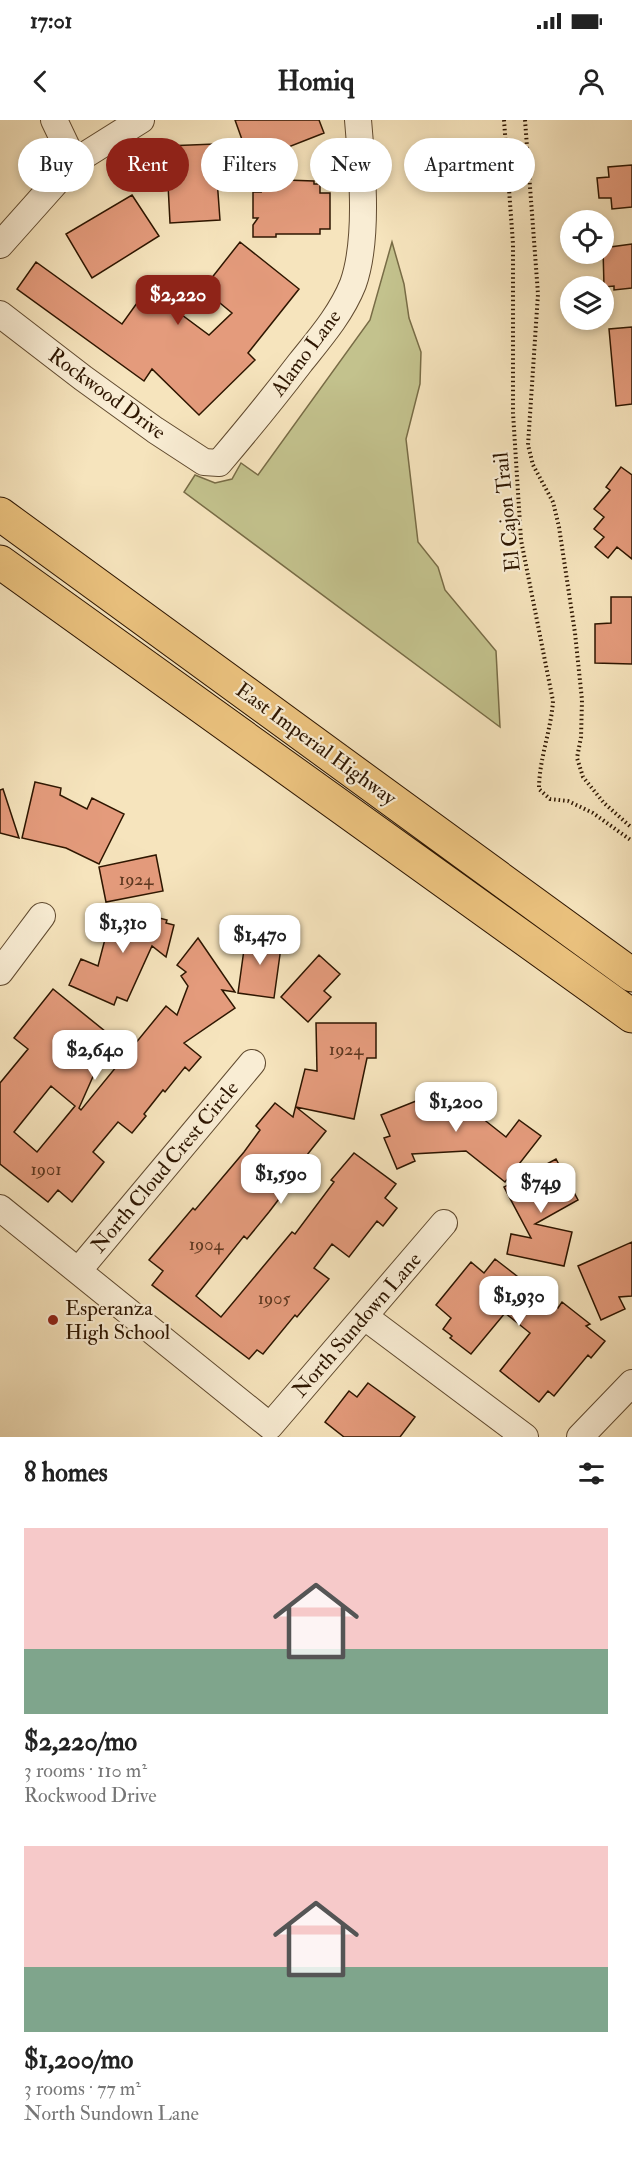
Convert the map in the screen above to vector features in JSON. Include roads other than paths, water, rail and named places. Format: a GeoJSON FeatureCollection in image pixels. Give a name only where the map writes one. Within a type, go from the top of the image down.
{"type":"FeatureCollection","features":[{"type":"Feature","properties":{"kind":"highway"},"geometry":{"type":"LineString","coordinates":[[0,499],[85,576]]}},
{"type":"Feature","properties":{"kind":"highway","name":"East Imperial Highway"},"geometry":{"type":"LineString","coordinates":[[0,514],[632,975]]}},
{"type":"Feature","properties":{"kind":"highway","name":"East Imperial Highway"},"geometry":{"type":"LineString","coordinates":[[0,562],[632,1016]]}},
{"type":"Feature","properties":{"kind":"highway"},"geometry":{"type":"LineString","coordinates":[[0,569],[69,613]]}},
{"type":"Feature","properties":{"kind":"street"},"geometry":{"type":"LineString","coordinates":[[54,120],[63,138]]}},
{"type":"Feature","properties":{"kind":"street"},"geometry":{"type":"LineString","coordinates":[[94,149],[141,120]]}},
{"type":"Feature","properties":{"kind":"street","name":"Alamo Lane"},"geometry":{"type":"LineString","coordinates":[[219,463],[339,314],[353,282],[362,238],[361,154],[358,120]]}},
{"type":"Feature","properties":{"kind":"street"},"geometry":{"type":"LineString","coordinates":[[0,245],[47,192]]}},
{"type":"Feature","properties":{"kind":"street","name":"Rockwood Drive"},"geometry":{"type":"LineString","coordinates":[[0,314],[155,430],[204,462],[219,463]]}},
{"type":"Feature","properties":{"kind":"street"},"geometry":{"type":"LineString","coordinates":[[0,972],[42,916]]}},
{"type":"Feature","properties":{"kind":"street","name":"North Cloud Crest Circle"},"geometry":{"type":"LineString","coordinates":[[78,1271],[252,1063]]}},
{"type":"Feature","properties":{"kind":"street"},"geometry":{"type":"LineString","coordinates":[[0,1208],[78,1271]]}},
{"type":"Feature","properties":{"kind":"street","name":"North Sundown Lane"},"geometry":{"type":"LineString","coordinates":[[78,1271],[270,1426],[444,1223]]}},
{"type":"Feature","properties":{"kind":"street"},"geometry":{"type":"LineString","coordinates":[[365,1317],[525,1437]]}},
{"type":"Feature","properties":{"kind":"street"},"geometry":{"type":"LineString","coordinates":[[580,1437],[632,1383]]}},
{"type":"Feature","properties":{"kind":"place","name":"Esperanza High School"},"geometry":{"type":"Point","coordinates":[53,1320]}}]}
